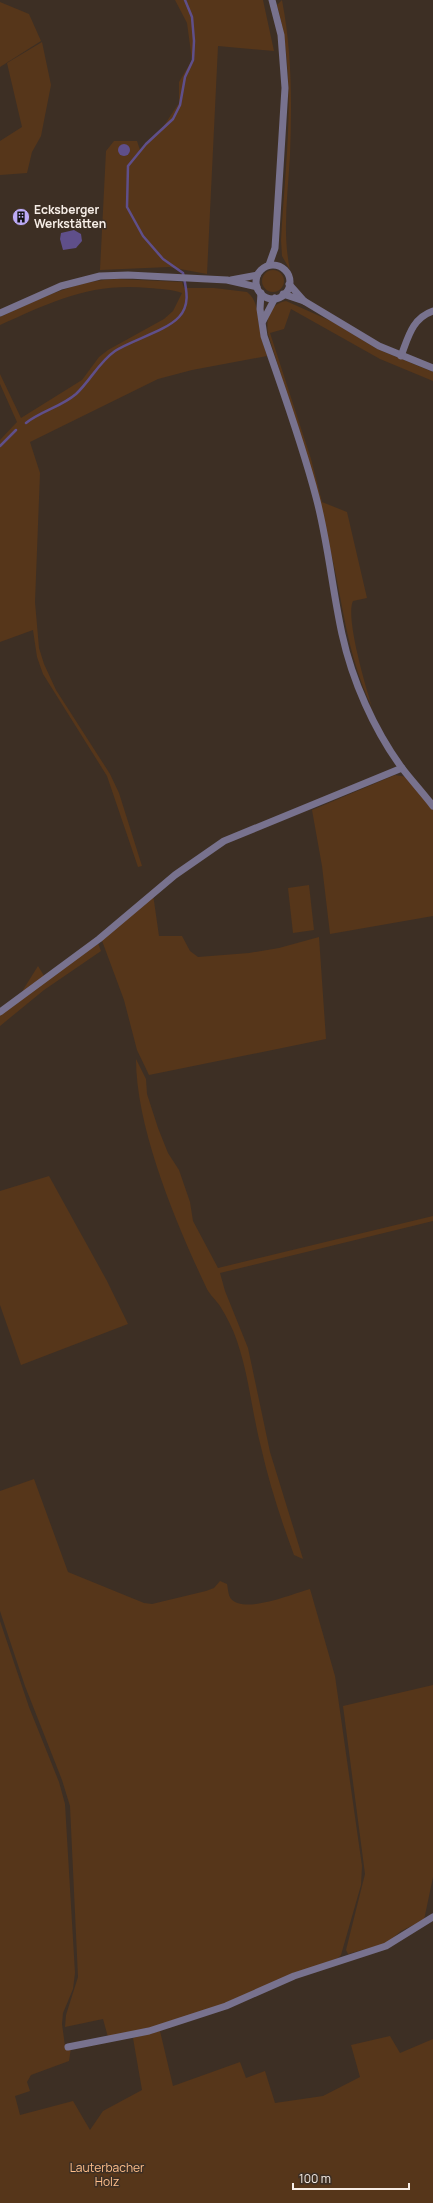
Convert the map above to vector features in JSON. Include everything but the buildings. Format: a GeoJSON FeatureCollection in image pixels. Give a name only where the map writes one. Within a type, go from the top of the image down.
{"type":"FeatureCollection","features":[{"type":"Feature","properties":{"kind":"street"},"geometry":{"type":"LineString","coordinates":[[0,313],[55,288],[87,278],[120,275],[227,280],[257,275],[261,270],[269,265],[275,248],[285,88],[281,35],[272,0]]}},
{"type":"Feature","properties":{"kind":"street"},"geometry":{"type":"LineString","coordinates":[[275,248],[280,267],[288,275],[289,284],[304,301]]}},
{"type":"Feature","properties":{"kind":"street"},"geometry":{"type":"LineString","coordinates":[[269,265],[280,267]]}},
{"type":"Feature","properties":{"kind":"street"},"geometry":{"type":"LineString","coordinates":[[257,275],[264,336],[316,497],[327,548],[342,635],[351,665],[374,720],[402,768],[433,806]]}},
{"type":"Feature","properties":{"kind":"street"},"geometry":{"type":"LineString","coordinates":[[227,280],[259,290],[266,297],[275,298],[283,294],[289,284]]}},
{"type":"Feature","properties":{"kind":"street"},"geometry":{"type":"LineString","coordinates":[[283,294],[304,301],[379,346],[433,368]]}},
{"type":"Feature","properties":{"kind":"street"},"geometry":{"type":"LineString","coordinates":[[263,321],[275,298]]}},
{"type":"Feature","properties":{"kind":"street"},"geometry":{"type":"LineString","coordinates":[[401,356],[414,324],[423,315],[433,311]]}},
{"type":"Feature","properties":{"kind":"street"},"geometry":{"type":"LineString","coordinates":[[0,1012],[99,939],[176,875],[224,841],[402,768]]}},
{"type":"Feature","properties":{"kind":"street"},"geometry":{"type":"LineString","coordinates":[[68,2047],[149,2031],[226,2006],[294,1976],[386,1946],[433,1917]]}},
{"type":"Feature","properties":{"kind":"green space"},"geometry":{"type":"Polygon","coordinates":[[[175,0],[263,0],[274,51],[218,46],[207,274],[169,267],[100,270],[106,151],[114,141],[137,141],[140,150],[163,127],[179,103],[179,82],[192,60],[187,23],[175,0]]]}},
{"type":"Feature","properties":{"kind":"green space"},"geometry":{"type":"Polygon","coordinates":[[[282,0],[288,39],[291,96],[291,135],[286,212],[286,241],[290,270],[282,256],[281,240],[287,152],[289,92],[283,33],[277,5],[282,0]]]}},
{"type":"Feature","properties":{"kind":"green space"},"geometry":{"type":"Polygon","coordinates":[[[0,2],[29,14],[41,41],[0,67],[0,2]]]}},
{"type":"Feature","properties":{"kind":"green space"},"geometry":{"type":"Polygon","coordinates":[[[42,42],[51,85],[41,136],[32,152],[27,173],[0,175],[0,141],[22,127],[7,63],[42,42]]]}},
{"type":"Feature","properties":{"kind":"green space"},"geometry":{"type":"Polygon","coordinates":[[[273,270],[281,273],[284,281],[281,289],[273,292],[265,289],[262,281],[265,273],[273,270]]]}},
{"type":"Feature","properties":{"kind":"green space"},"geometry":{"type":"Polygon","coordinates":[[[117,279],[182,282],[184,288],[214,288],[247,292],[254,300],[256,305],[261,334],[267,356],[192,370],[158,379],[30,442],[40,473],[35,602],[39,648],[44,664],[56,690],[110,774],[119,793],[142,866],[138,867],[107,776],[43,674],[37,657],[33,630],[0,642],[0,440],[17,422],[0,384],[0,374],[21,418],[82,380],[99,357],[108,350],[164,319],[173,311],[182,293],[149,288],[108,288],[90,291],[54,302],[0,325],[0,317],[72,287],[101,280],[117,279]]]}},
{"type":"Feature","properties":{"kind":"green space"},"geometry":{"type":"Polygon","coordinates":[[[286,301],[333,322],[377,349],[433,372],[433,381],[380,359],[291,309],[284,329],[270,333],[311,459],[322,502],[347,512],[367,598],[353,601],[351,609],[352,622],[357,653],[372,707],[356,667],[322,517],[300,438],[268,334],[268,318],[272,309],[276,305],[286,301]]]}},
{"type":"Feature","properties":{"kind":"green space"},"geometry":{"type":"Polygon","coordinates":[[[395,775],[407,777],[433,810],[433,916],[330,934],[322,866],[312,810],[395,775]]]}},
{"type":"Feature","properties":{"kind":"green space"},"geometry":{"type":"Polygon","coordinates":[[[309,885],[314,930],[293,933],[288,888],[309,885]]]}},
{"type":"Feature","properties":{"kind":"green space"},"geometry":{"type":"Polygon","coordinates":[[[153,894],[159,936],[182,936],[190,951],[198,957],[249,953],[279,948],[319,937],[326,1039],[149,1075],[137,1050],[124,1000],[101,938],[153,894]]]}},
{"type":"Feature","properties":{"kind":"green space"},"geometry":{"type":"Polygon","coordinates":[[[98,943],[101,951],[44,990],[0,1026],[0,1015],[24,995],[23,990],[38,966],[46,979],[98,943]]]}},
{"type":"Feature","properties":{"kind":"green space"},"geometry":{"type":"Polygon","coordinates":[[[136,1059],[146,1079],[147,1094],[158,1128],[168,1153],[179,1170],[190,1202],[193,1221],[218,1268],[433,1216],[433,1221],[220,1273],[225,1291],[248,1348],[270,1452],[303,1559],[294,1555],[284,1528],[258,1434],[245,1367],[230,1323],[223,1310],[207,1289],[195,1264],[160,1177],[143,1116],[138,1086],[136,1059]]]}},
{"type":"Feature","properties":{"kind":"green space"},"geometry":{"type":"Polygon","coordinates":[[[49,1176],[107,1281],[128,1324],[21,1365],[0,1305],[0,1191],[49,1176]]]}},
{"type":"Feature","properties":{"kind":"green space"},"geometry":{"type":"Polygon","coordinates":[[[34,1479],[68,1572],[144,1603],[152,1604],[206,1591],[214,1588],[220,1581],[227,1584],[231,1599],[238,1603],[247,1604],[269,1602],[310,1589],[335,1676],[362,1866],[361,1885],[341,1955],[338,1958],[183,2020],[108,2037],[103,2019],[65,2027],[66,2015],[78,1977],[70,1806],[62,1780],[25,1686],[0,1611],[0,1491],[34,1479]]]}},
{"type":"Feature","properties":{"kind":"green space","name":"Lauterbacher Holz"},"geometry":{"type":"Polygon","coordinates":[[[0,1621],[29,1707],[59,1782],[65,1804],[75,1973],[73,1989],[63,2013],[62,2024],[65,2046],[71,2048],[69,2061],[31,2075],[27,2082],[30,2091],[15,2096],[20,2115],[73,2101],[90,2130],[103,2111],[142,2090],[133,2038],[160,2031],[173,2086],[240,2062],[246,2078],[265,2071],[275,2103],[323,2096],[360,2077],[351,2045],[390,2036],[400,2053],[433,2039],[433,2203],[0,2203],[0,1621]]]}},
{"type":"Feature","properties":{"kind":"green space"},"geometry":{"type":"Polygon","coordinates":[[[433,1685],[433,1877],[424,1920],[401,1931],[387,1943],[348,1954],[346,1950],[365,1874],[343,1706],[433,1685]]]}},
{"type":"Feature","properties":{"kind":"shaded area"},"geometry":{"type":"Polygon","coordinates":[[[124,144],[128,146],[130,150],[128,154],[124,156],[120,154],[118,150],[120,146],[124,144]]]}},
{"type":"Feature","properties":{"kind":"shaded area"},"geometry":{"type":"Polygon","coordinates":[[[74,230],[81,234],[82,241],[76,248],[63,250],[60,239],[61,233],[74,230]]]}},
{"type":"Feature","properties":{"kind":"waterway"},"geometry":{"type":"LineString","coordinates":[[26,423],[38,415],[58,406],[76,394],[109,355],[122,347],[166,327],[179,317],[185,307],[187,296],[183,273],[163,259],[143,236],[127,207],[128,166],[146,144],[173,119],[180,105],[185,77],[193,60],[194,41],[192,17],[185,0]]}},
{"type":"Feature","properties":{"kind":"waterway"},"geometry":{"type":"LineString","coordinates":[[0,446],[16,430]]}},
{"type":"Feature","properties":{"kind":"place","name":"Ecksberger Werkstätten"},"geometry":{"type":"Point","coordinates":[21,217]}}]}
